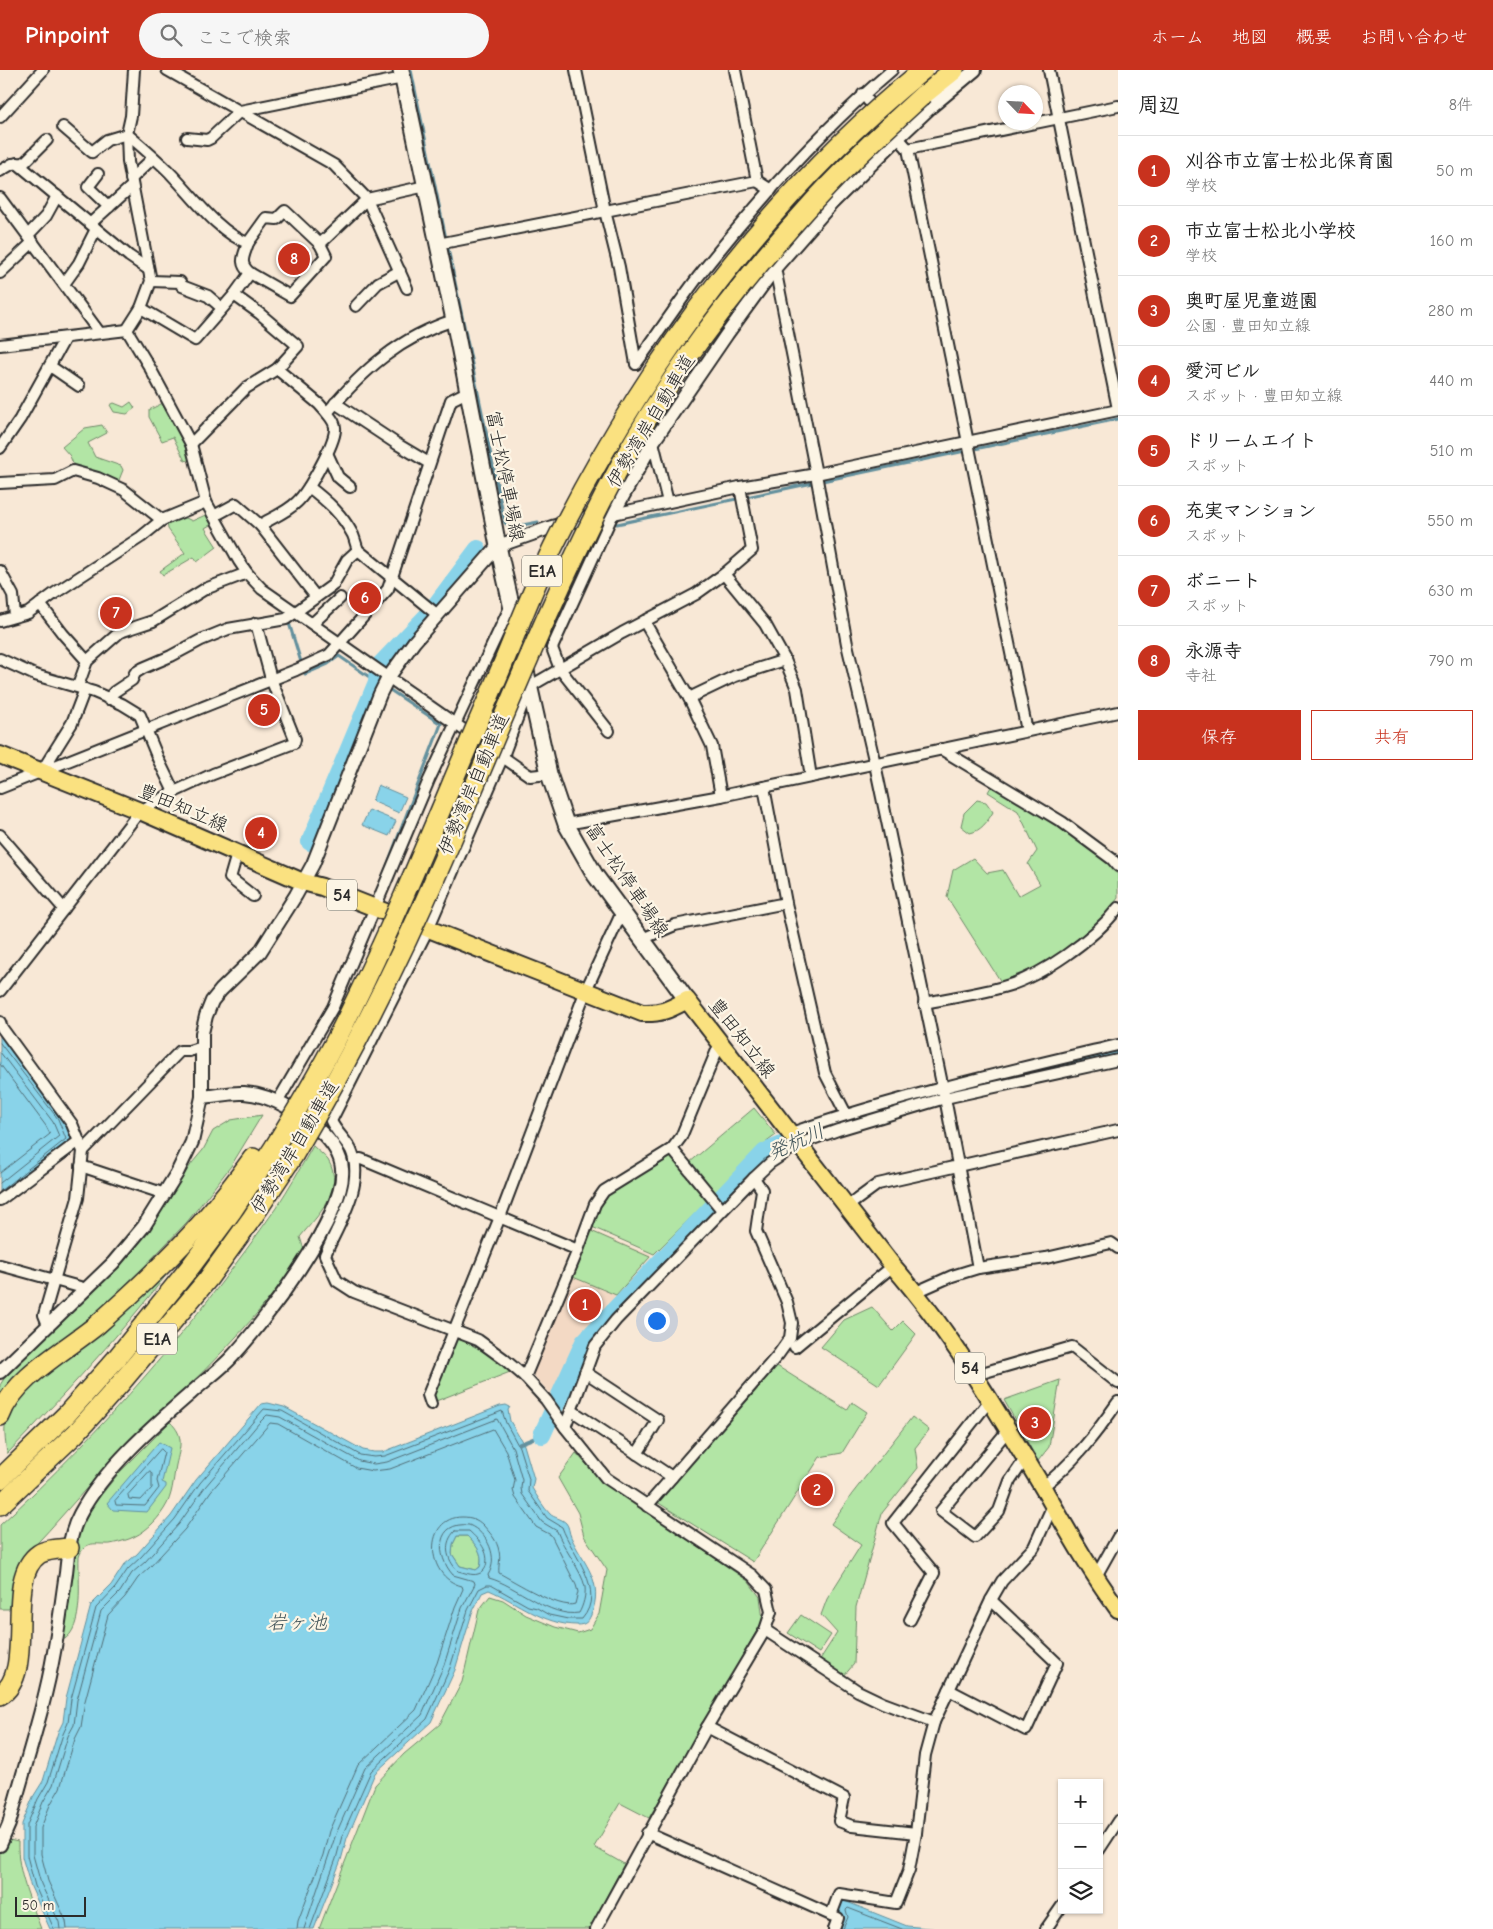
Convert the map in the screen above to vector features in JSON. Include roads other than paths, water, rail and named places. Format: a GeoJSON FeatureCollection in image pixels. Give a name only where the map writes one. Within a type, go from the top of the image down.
{"type":"FeatureCollection","features":[{"type":"Feature","properties":{"kind":"highway","name":"伊勢湾岸自動車道"},"geometry":{"type":"LineString","coordinates":[[0,1479],[66,1415],[116,1359],[191,1266],[232,1211],[272,1141],[312,1084],[349,1014],[392,923],[556,541],[602,455],[640,392],[716,284],[761,230],[801,185],[849,136],[923,70]]}},
{"type":"Feature","properties":{"kind":"highway","name":"伊勢湾岸自動車道"},"geometry":{"type":"LineString","coordinates":[[0,1506],[81,1427],[208,1279],[252,1218],[293,1156],[332,1090],[376,1004],[442,862],[516,685],[553,603],[620,465],[692,351],[734,295],[817,198],[924,94],[954,70]]}},
{"type":"Feature","properties":{"kind":"highway"},"geometry":{"type":"LineString","coordinates":[[0,1416],[3,1407],[20,1384],[98,1324],[153,1274],[201,1223],[272,1141]]}},
{"type":"Feature","properties":{"kind":"highway"},"geometry":{"type":"LineString","coordinates":[[0,1695],[9,1688],[15,1674],[22,1587],[28,1567],[39,1554],[69,1548]]}},
{"type":"Feature","properties":{"kind":"main road","name":"富士松停車場線"},"geometry":{"type":"LineString","coordinates":[[402,74],[426,186],[443,243],[454,320],[498,546],[549,774],[566,824],[595,875],[687,1000]]}},
{"type":"Feature","properties":{"kind":"main road","name":"豊田知立線"},"geometry":{"type":"LineString","coordinates":[[0,755],[140,811],[303,882],[322,886],[642,1012],[655,1014],[666,1011],[687,1000],[893,1266],[916,1292],[975,1375],[1095,1578],[1118,1610]]}},
{"type":"Feature","properties":{"kind":"street"},"geometry":{"type":"LineString","coordinates":[[127,330],[140,308],[150,281],[132,183],[127,134],[131,116],[134,70]]}},
{"type":"Feature","properties":{"kind":"street"},"geometry":{"type":"LineString","coordinates":[[167,70],[334,165],[367,198],[407,288]]}},
{"type":"Feature","properties":{"kind":"street"},"geometry":{"type":"LineString","coordinates":[[576,70],[605,211],[619,267],[636,364],[697,279],[771,190],[863,94],[892,70]]}},
{"type":"Feature","properties":{"kind":"street"},"geometry":{"type":"LineString","coordinates":[[734,70],[757,181]]}},
{"type":"Feature","properties":{"kind":"street"},"geometry":{"type":"LineString","coordinates":[[609,731],[560,669],[552,648],[613,514],[653,442],[775,268],[832,203],[932,106],[975,70]]}},
{"type":"Feature","properties":{"kind":"street"},"geometry":{"type":"LineString","coordinates":[[0,1372],[114,1263],[144,1226],[165,1194],[192,1142],[202,1097],[202,1034],[206,1016],[212,1002],[221,990],[260,952],[313,864],[385,675],[436,614],[498,546],[581,519],[816,475],[1118,409],[1049,70]]}},
{"type":"Feature","properties":{"kind":"street"},"geometry":{"type":"LineString","coordinates":[[0,117],[38,72]]}},
{"type":"Feature","properties":{"kind":"street"},"geometry":{"type":"LineString","coordinates":[[187,138],[207,140],[211,138],[240,111],[402,74]]}},
{"type":"Feature","properties":{"kind":"street"},"geometry":{"type":"LineString","coordinates":[[863,94],[908,149],[1027,731]]}},
{"type":"Feature","properties":{"kind":"street"},"geometry":{"type":"LineString","coordinates":[[908,149],[1118,106]]}},
{"type":"Feature","properties":{"kind":"street"},"geometry":{"type":"LineString","coordinates":[[63,127],[92,152],[107,140],[127,134]]}},
{"type":"Feature","properties":{"kind":"street"},"geometry":{"type":"LineString","coordinates":[[127,134],[220,224],[239,240],[248,243]]}},
{"type":"Feature","properties":{"kind":"street"},"geometry":{"type":"LineString","coordinates":[[0,171],[12,164],[24,163],[47,140]]}},
{"type":"Feature","properties":{"kind":"street"},"geometry":{"type":"LineString","coordinates":[[64,284],[79,263],[93,226],[153,158]]}},
{"type":"Feature","properties":{"kind":"street"},"geometry":{"type":"LineString","coordinates":[[18,163],[148,269]]}},
{"type":"Feature","properties":{"kind":"street"},"geometry":{"type":"LineString","coordinates":[[98,174],[88,187],[109,207]]}},
{"type":"Feature","properties":{"kind":"street"},"geometry":{"type":"LineString","coordinates":[[443,243],[757,181],[771,190]]}},
{"type":"Feature","properties":{"kind":"street"},"geometry":{"type":"LineString","coordinates":[[320,244],[367,198],[426,186]]}},
{"type":"Feature","properties":{"kind":"street"},"geometry":{"type":"LineString","coordinates":[[0,273],[31,239],[57,196]]}},
{"type":"Feature","properties":{"kind":"street"},"geometry":{"type":"LineString","coordinates":[[0,198],[98,332]]}},
{"type":"Feature","properties":{"kind":"street"},"geometry":{"type":"LineString","coordinates":[[285,211],[320,244],[326,256],[290,296],[243,267],[242,261],[248,243],[266,218],[277,219],[285,211]]}},
{"type":"Feature","properties":{"kind":"street"},"geometry":{"type":"LineString","coordinates":[[775,268],[819,488],[847,644],[875,764],[943,1087],[978,1268]]}},
{"type":"Feature","properties":{"kind":"street"},"geometry":{"type":"LineString","coordinates":[[356,306],[378,283],[400,271]]}},
{"type":"Feature","properties":{"kind":"street"},"geometry":{"type":"LineString","coordinates":[[140,308],[195,340],[234,295],[250,273]]}},
{"type":"Feature","properties":{"kind":"street"},"geometry":{"type":"LineString","coordinates":[[150,281],[180,282],[182,286],[208,296],[222,308]]}},
{"type":"Feature","properties":{"kind":"street"},"geometry":{"type":"LineString","coordinates":[[191,444],[246,388],[277,369],[298,346],[259,313],[234,295]]}},
{"type":"Feature","properties":{"kind":"street"},"geometry":{"type":"LineString","coordinates":[[327,413],[371,366],[404,341],[432,327],[454,320]]}},
{"type":"Feature","properties":{"kind":"street"},"geometry":{"type":"LineString","coordinates":[[0,345],[127,330]]}},
{"type":"Feature","properties":{"kind":"street"},"geometry":{"type":"LineString","coordinates":[[127,330],[191,444],[206,502],[247,573],[262,589],[530,776],[549,774]]}},
{"type":"Feature","properties":{"kind":"street"},"geometry":{"type":"LineString","coordinates":[[0,448],[20,419],[65,338]]}},
{"type":"Feature","properties":{"kind":"street"},"geometry":{"type":"LineString","coordinates":[[50,366],[79,386]]}},
{"type":"Feature","properties":{"kind":"street"},"geometry":{"type":"LineString","coordinates":[[260,525],[296,504],[309,487],[327,453],[336,429],[335,423],[319,404],[277,369]]}},
{"type":"Feature","properties":{"kind":"street"},"geometry":{"type":"LineString","coordinates":[[0,788],[329,655],[388,589],[429,463],[452,400],[468,392]]}},
{"type":"Feature","properties":{"kind":"street"},"geometry":{"type":"LineString","coordinates":[[335,403],[429,463]]}},
{"type":"Feature","properties":{"kind":"street"},"geometry":{"type":"LineString","coordinates":[[653,442],[668,502]]}},
{"type":"Feature","properties":{"kind":"street"},"geometry":{"type":"LineString","coordinates":[[327,453],[338,477],[350,486]]}},
{"type":"Feature","properties":{"kind":"street"},"geometry":{"type":"LineString","coordinates":[[0,483],[55,480],[74,471],[98,478],[124,490],[162,520]]}},
{"type":"Feature","properties":{"kind":"street"},"geometry":{"type":"LineString","coordinates":[[309,487],[342,516],[358,550],[436,614]]}},
{"type":"Feature","properties":{"kind":"street"},"geometry":{"type":"LineString","coordinates":[[596,1929],[707,1727],[765,1630],[771,1612],[766,1590],[752,1575],[606,1478],[546,1400],[525,1376],[478,1340],[354,1292],[337,1281],[325,1255],[354,1189],[356,1173],[354,1160],[343,1137],[334,1128],[331,1121],[428,929],[503,756],[529,687],[644,621],[696,594],[724,574],[752,550],[741,489]]}},
{"type":"Feature","properties":{"kind":"street"},"geometry":{"type":"LineString","coordinates":[[0,621],[28,613],[141,537],[162,520],[206,502]]}},
{"type":"Feature","properties":{"kind":"street"},"geometry":{"type":"LineString","coordinates":[[214,516],[236,504],[260,525],[316,597]]}},
{"type":"Feature","properties":{"kind":"street"},"geometry":{"type":"LineString","coordinates":[[108,699],[114,692],[132,680],[135,673],[143,668],[228,629],[256,623],[286,620],[333,585],[347,560],[358,550]]}},
{"type":"Feature","properties":{"kind":"street"},"geometry":{"type":"LineString","coordinates":[[0,571],[13,595],[15,616]]}},
{"type":"Feature","properties":{"kind":"street"},"geometry":{"type":"LineString","coordinates":[[42,772],[72,723],[87,661],[120,632],[153,621],[205,589],[247,573]]}},
{"type":"Feature","properties":{"kind":"street"},"geometry":{"type":"LineString","coordinates":[[724,574],[765,624],[797,689],[812,777]]}},
{"type":"Feature","properties":{"kind":"street"},"geometry":{"type":"LineString","coordinates":[[313,623],[340,598]]}},
{"type":"Feature","properties":{"kind":"street"},"geometry":{"type":"LineString","coordinates":[[40,604],[87,661]]}},
{"type":"Feature","properties":{"kind":"street"},"geometry":{"type":"LineString","coordinates":[[278,1101],[333,1007],[429,780],[511,605]]}},
{"type":"Feature","properties":{"kind":"street"},"geometry":{"type":"LineString","coordinates":[[644,621],[689,698],[712,746],[721,796]]}},
{"type":"Feature","properties":{"kind":"street"},"geometry":{"type":"LineString","coordinates":[[0,991],[140,811],[174,792],[213,774],[294,743],[295,739],[271,680],[256,623]]}},
{"type":"Feature","properties":{"kind":"street"},"geometry":{"type":"LineString","coordinates":[[0,659],[35,675],[81,688],[122,704],[140,715],[174,792]]}},
{"type":"Feature","properties":{"kind":"street"},"geometry":{"type":"LineString","coordinates":[[689,698],[735,676],[784,660]]}},
{"type":"Feature","properties":{"kind":"street"},"geometry":{"type":"LineString","coordinates":[[566,824],[721,796],[1118,712]]}},
{"type":"Feature","properties":{"kind":"street"},"geometry":{"type":"LineString","coordinates":[[941,750],[1062,822],[1112,859],[1118,866]]}},
{"type":"Feature","properties":{"kind":"street"},"geometry":{"type":"LineString","coordinates":[[764,787],[786,903],[825,1073],[846,1114]]}},
{"type":"Feature","properties":{"kind":"street"},"geometry":{"type":"LineString","coordinates":[[0,835],[64,909]]}},
{"type":"Feature","properties":{"kind":"street"},"geometry":{"type":"LineString","coordinates":[[237,854],[230,878],[253,896]]}},
{"type":"Feature","properties":{"kind":"street"},"geometry":{"type":"LineString","coordinates":[[642,939],[675,925],[786,903]]}},
{"type":"Feature","properties":{"kind":"street"},"geometry":{"type":"LineString","coordinates":[[924,1003],[1005,986],[1055,964],[1107,922],[1118,908]]}},
{"type":"Feature","properties":{"kind":"street"},"geometry":{"type":"LineString","coordinates":[[431,1404],[428,1395],[500,1217],[586,990],[622,912]]}},
{"type":"Feature","properties":{"kind":"street"},"geometry":{"type":"LineString","coordinates":[[0,1022],[2,1028],[72,1124],[83,1151],[78,1198],[44,1315],[48,1325]]}},
{"type":"Feature","properties":{"kind":"street"},"geometry":{"type":"LineString","coordinates":[[525,1376],[578,1250],[595,1204],[604,1191],[672,1149],[681,1137],[720,1043]]}},
{"type":"Feature","properties":{"kind":"street"},"geometry":{"type":"LineString","coordinates":[[565,1427],[595,1346],[616,1320],[770,1162],[790,1133],[846,1114],[943,1087],[1118,1045]]}},
{"type":"Feature","properties":{"kind":"street"},"geometry":{"type":"LineString","coordinates":[[83,1151],[180,1051],[189,1051],[202,1047]]}},
{"type":"Feature","properties":{"kind":"street"},"geometry":{"type":"LineString","coordinates":[[790,1133],[1118,1060]]}},
{"type":"Feature","properties":{"kind":"street"},"geometry":{"type":"LineString","coordinates":[[0,1845],[9,1824],[52,1662],[69,1548],[78,1517],[110,1471],[139,1441],[228,1361],[243,1345],[295,1278],[335,1206],[342,1169],[337,1150],[326,1136],[301,1115],[278,1101],[245,1093],[202,1097]]}},
{"type":"Feature","properties":{"kind":"street"},"geometry":{"type":"LineString","coordinates":[[848,1206],[878,1184],[1118,1130]]}},
{"type":"Feature","properties":{"kind":"street"},"geometry":{"type":"LineString","coordinates":[[0,1200],[79,1141]]}},
{"type":"Feature","properties":{"kind":"street"},"geometry":{"type":"LineString","coordinates":[[672,1149],[722,1210]]}},
{"type":"Feature","properties":{"kind":"street"},"geometry":{"type":"LineString","coordinates":[[354,1160],[361,1159],[578,1250]]}},
{"type":"Feature","properties":{"kind":"street"},"geometry":{"type":"LineString","coordinates":[[81,1166],[165,1194]]}},
{"type":"Feature","properties":{"kind":"street"},"geometry":{"type":"LineString","coordinates":[[647,1506],[778,1355],[790,1338],[792,1323],[786,1302],[756,1231],[762,1190],[754,1178]]}},
{"type":"Feature","properties":{"kind":"street"},"geometry":{"type":"LineString","coordinates":[[916,1292],[952,1276],[978,1268],[1046,1258],[1116,1243]]}},
{"type":"Feature","properties":{"kind":"street"},"geometry":{"type":"LineString","coordinates":[[0,1265],[87,1289]]}},
{"type":"Feature","properties":{"kind":"street"},"geometry":{"type":"LineString","coordinates":[[796,1347],[893,1266]]}},
{"type":"Feature","properties":{"kind":"street"},"geometry":{"type":"LineString","coordinates":[[975,1375],[1072,1347],[1118,1383]]}},
{"type":"Feature","properties":{"kind":"street"},"geometry":{"type":"LineString","coordinates":[[585,1372],[658,1420],[637,1454]]}},
{"type":"Feature","properties":{"kind":"street"},"geometry":{"type":"LineString","coordinates":[[910,1620],[934,1574],[892,1523],[990,1400]]}},
{"type":"Feature","properties":{"kind":"street"},"geometry":{"type":"LineString","coordinates":[[1042,1486],[1053,1479],[1070,1462],[1099,1429],[1118,1402]]}},
{"type":"Feature","properties":{"kind":"street"},"geometry":{"type":"LineString","coordinates":[[571,1410],[672,1477]]}},
{"type":"Feature","properties":{"kind":"street"},"geometry":{"type":"LineString","coordinates":[[1008,1430],[941,1511],[975,1537],[999,1511],[1010,1482],[1025,1458]]}},
{"type":"Feature","properties":{"kind":"street"},"geometry":{"type":"LineString","coordinates":[[831,1914],[839,1894],[896,1903],[909,1870],[916,1833],[925,1755],[934,1722],[991,1600],[1002,1581],[1034,1547],[1053,1505]]}},
{"type":"Feature","properties":{"kind":"street"},"geometry":{"type":"LineString","coordinates":[[1095,1578],[1117,1543]]}},
{"type":"Feature","properties":{"kind":"street"},"geometry":{"type":"LineString","coordinates":[[949,1690],[1026,1730],[1057,1663],[991,1600]]}},
{"type":"Feature","properties":{"kind":"street"},"geometry":{"type":"LineString","coordinates":[[765,1630],[858,1691],[934,1722]]}},
{"type":"Feature","properties":{"kind":"street"},"geometry":{"type":"LineString","coordinates":[[707,1727],[844,1798],[839,1821],[852,1826],[916,1833]]}},
{"type":"Feature","properties":{"kind":"street"},"geometry":{"type":"LineString","coordinates":[[1103,1844],[1118,1821]]}},
{"type":"Feature","properties":{"kind":"street"},"geometry":{"type":"LineString","coordinates":[[648,1833],[831,1914],[838,1918],[834,1929]]}},
{"type":"Feature","properties":{"kind":"street"},"geometry":{"type":"LineString","coordinates":[[1046,1929],[1058,1912]]}},
{"type":"Feature","properties":{"kind":"water"},"geometry":{"type":"Polygon","coordinates":[[[378,785],[406,797],[399,813],[372,801],[378,785]]]}},
{"type":"Feature","properties":{"kind":"water"},"geometry":{"type":"Polygon","coordinates":[[[369,810],[396,821],[389,836],[362,825],[369,810]]]}},
{"type":"Feature","properties":{"kind":"water"},"geometry":{"type":"Polygon","coordinates":[[[0,1035],[62,1116],[72,1142],[0,1197],[0,1035]]]}},
{"type":"Feature","properties":{"kind":"water","name":"岩ヶ池"},"geometry":{"type":"Polygon","coordinates":[[[268,1403],[284,1407],[363,1450],[374,1452],[383,1452],[500,1406],[506,1405],[510,1407],[508,1410],[510,1421],[524,1445],[534,1479],[532,1488],[550,1514],[567,1524],[571,1537],[591,1574],[596,1593],[591,1615],[584,1624],[565,1624],[542,1617],[489,1590],[482,1593],[472,1613],[455,1670],[431,1722],[375,1773],[347,1838],[341,1860],[314,1929],[50,1929],[31,1887],[22,1857],[22,1824],[33,1797],[43,1781],[58,1732],[63,1722],[66,1698],[91,1605],[111,1585],[124,1565],[137,1554],[171,1516],[196,1480],[261,1404],[268,1403]],[[457,1536],[453,1544],[452,1554],[460,1566],[476,1570],[480,1567],[480,1553],[467,1536],[457,1536]]]}},
{"type":"Feature","properties":{"kind":"water"},"geometry":{"type":"Polygon","coordinates":[[[159,1442],[170,1448],[162,1482],[166,1484],[166,1487],[147,1512],[113,1510],[107,1503],[159,1442]]]}},
{"type":"Feature","properties":{"kind":"water"},"geometry":{"type":"Polygon","coordinates":[[[842,1900],[907,1926],[940,1929],[838,1929],[843,1916],[838,1908],[842,1900]]]}},
{"type":"Feature","properties":{"kind":"waterway"},"geometry":{"type":"LineString","coordinates":[[411,70],[505,523],[512,527],[538,522]]}},
{"type":"Feature","properties":{"kind":"waterway"},"geometry":{"type":"LineString","coordinates":[[617,524],[1118,419]]}},
{"type":"Feature","properties":{"kind":"waterway"},"geometry":{"type":"LineString","coordinates":[[310,842],[377,682],[378,667],[430,613],[478,549]]}},
{"type":"Feature","properties":{"kind":"waterway"},"geometry":{"type":"LineString","coordinates":[[289,623],[301,662]]}},
{"type":"Feature","properties":{"kind":"waterway"},"geometry":{"type":"LineString","coordinates":[[305,674],[328,664],[339,656],[381,685]]}},
{"type":"Feature","properties":{"kind":"waterway"},"geometry":{"type":"LineString","coordinates":[[380,884],[441,724],[387,688]]}},
{"type":"Feature","properties":{"kind":"waterway","name":"発杭川"},"geometry":{"type":"LineString","coordinates":[[985,1082],[1118,1051]]}},
{"type":"Feature","properties":{"kind":"waterway","name":"発杭川"},"geometry":{"type":"LineString","coordinates":[[542,1435],[584,1342],[765,1152],[808,1134],[957,1088]]}},
{"type":"Feature","properties":{"kind":"waterway"},"geometry":{"type":"LineString","coordinates":[[519,1444],[542,1435]]}},
{"type":"Feature","properties":{"kind":"place","name":"永源寺"},"geometry":{"type":"Point","coordinates":[294,259]}},
{"type":"Feature","properties":{"kind":"place","name":"充実マンション"},"geometry":{"type":"Point","coordinates":[365,598]}},
{"type":"Feature","properties":{"kind":"place","name":"ボニート"},"geometry":{"type":"Point","coordinates":[116,613]}},
{"type":"Feature","properties":{"kind":"place","name":"ドリームエイト"},"geometry":{"type":"Point","coordinates":[264,710]}},
{"type":"Feature","properties":{"kind":"place","name":"愛河ビル"},"geometry":{"type":"Point","coordinates":[261,833]}},
{"type":"Feature","properties":{"kind":"place","name":"刈谷市立富士松北保育園"},"geometry":{"type":"Point","coordinates":[585,1305]}},
{"type":"Feature","properties":{"kind":"place","name":"奥町屋児童遊園"},"geometry":{"type":"Point","coordinates":[1035,1423]}},
{"type":"Feature","properties":{"kind":"place","name":"市立富士松北小学校"},"geometry":{"type":"Point","coordinates":[817,1490]}}]}
